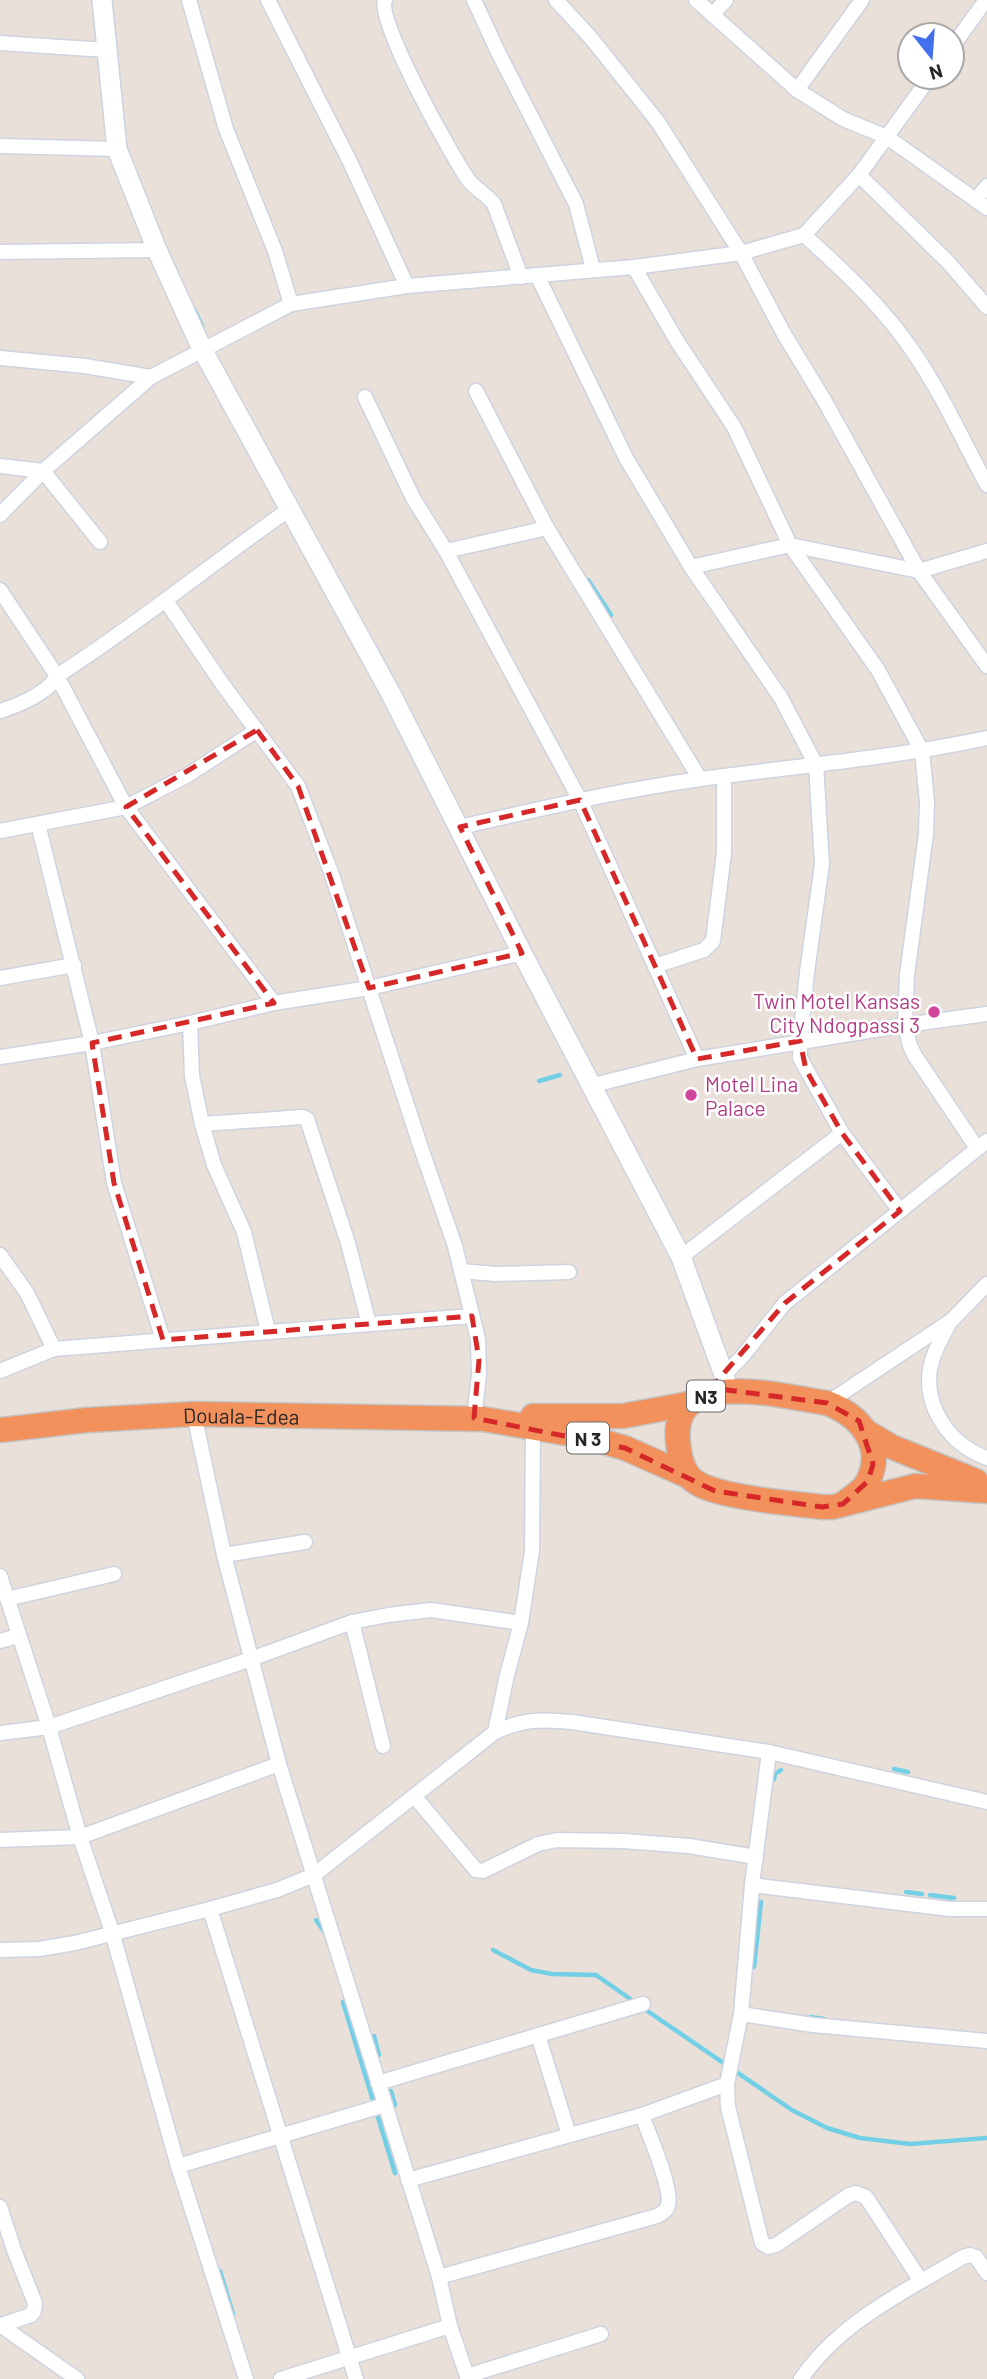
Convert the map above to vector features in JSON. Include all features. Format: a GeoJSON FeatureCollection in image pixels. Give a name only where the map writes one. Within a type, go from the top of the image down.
{"type":"FeatureCollection","features":[{"type":"Feature","properties":{"kind":"highway","name":"N3"},"geometry":{"type":"LineString","coordinates":[[688,1476],[679,1455],[677,1434],[681,1415],[688,1404],[726,1382],[827,1403],[852,1415],[865,1430],[892,1447],[987,1485]]}},
{"type":"Feature","properties":{"kind":"highway","name":"N 3"},"geometry":{"type":"LineString","coordinates":[[479,1418],[623,1416],[688,1404]]}},
{"type":"Feature","properties":{"kind":"highway","name":"Douala-Edea"},"geometry":{"type":"LineString","coordinates":[[0,1430],[87,1420],[194,1414],[479,1418]]}},
{"type":"Feature","properties":{"kind":"highway","name":"N 3"},"geometry":{"type":"LineString","coordinates":[[479,1418],[583,1436],[625,1448],[688,1476]]}},
{"type":"Feature","properties":{"kind":"highway"},"geometry":{"type":"LineString","coordinates":[[843,1504],[868,1481],[873,1464],[873,1451],[865,1430]]}},
{"type":"Feature","properties":{"kind":"highway"},"geometry":{"type":"LineString","coordinates":[[688,1476],[698,1484],[715,1491],[822,1507],[915,1486],[987,1491]]}},
{"type":"Feature","properties":{"kind":"main road"},"geometry":{"type":"LineString","coordinates":[[102,0],[117,149],[157,250],[202,349],[291,508],[460,827],[522,954],[681,1257],[726,1382]]}},
{"type":"Feature","properties":{"kind":"street"},"geometry":{"type":"LineString","coordinates":[[189,0],[226,130],[275,251],[291,304]]}},
{"type":"Feature","properties":{"kind":"street"},"geometry":{"type":"LineString","coordinates":[[268,0],[407,286]]}},
{"type":"Feature","properties":{"kind":"street"},"geometry":{"type":"LineString","coordinates":[[385,0],[383,12],[405,66],[468,181],[488,195],[494,204],[520,276]]}},
{"type":"Feature","properties":{"kind":"street"},"geometry":{"type":"LineString","coordinates":[[555,0],[591,38],[659,122],[741,253],[919,571],[987,666]]}},
{"type":"Feature","properties":{"kind":"street"},"geometry":{"type":"LineString","coordinates":[[696,0],[797,90],[843,119],[887,136],[981,204],[987,187]]}},
{"type":"Feature","properties":{"kind":"street"},"geometry":{"type":"LineString","coordinates":[[712,15],[726,0]]}},
{"type":"Feature","properties":{"kind":"street"},"geometry":{"type":"LineString","coordinates":[[797,90],[862,0]]}},
{"type":"Feature","properties":{"kind":"street"},"geometry":{"type":"LineString","coordinates":[[966,28],[986,0]]}},
{"type":"Feature","properties":{"kind":"street"},"geometry":{"type":"LineString","coordinates":[[477,1],[498,52],[576,204],[593,269]]}},
{"type":"Feature","properties":{"kind":"street"},"geometry":{"type":"LineString","coordinates":[[0,43],[106,50]]}},
{"type":"Feature","properties":{"kind":"street"},"geometry":{"type":"LineString","coordinates":[[0,515],[43,471],[151,377],[291,304],[407,286],[634,267],[741,253],[804,235],[859,175],[920,91]]}},
{"type":"Feature","properties":{"kind":"street"},"geometry":{"type":"LineString","coordinates":[[0,146],[117,149]]}},
{"type":"Feature","properties":{"kind":"street"},"geometry":{"type":"LineString","coordinates":[[859,175],[948,262],[987,307]]}},
{"type":"Feature","properties":{"kind":"street"},"geometry":{"type":"LineString","coordinates":[[804,235],[852,279],[887,317],[914,353],[987,485]]}},
{"type":"Feature","properties":{"kind":"street"},"geometry":{"type":"LineString","coordinates":[[0,252],[157,250]]}},
{"type":"Feature","properties":{"kind":"street"},"geometry":{"type":"LineString","coordinates":[[634,267],[677,341],[734,427],[790,545],[878,670],[922,751],[927,802],[926,834],[907,975],[905,1025],[909,1046],[915,1056],[982,1144],[785,1303],[741,1358],[726,1382]]}},
{"type":"Feature","properties":{"kind":"street"},"geometry":{"type":"LineString","coordinates":[[537,275],[626,458],[691,567],[781,698],[816,765],[822,864],[800,1058],[842,1133],[900,1211]]}},
{"type":"Feature","properties":{"kind":"street"},"geometry":{"type":"LineString","coordinates":[[0,358],[85,366],[151,377]]}},
{"type":"Feature","properties":{"kind":"street"},"geometry":{"type":"LineString","coordinates":[[477,390],[547,528],[700,779]]}},
{"type":"Feature","properties":{"kind":"street"},"geometry":{"type":"LineString","coordinates":[[365,397],[413,498],[446,551],[580,800],[697,1059]]}},
{"type":"Feature","properties":{"kind":"street"},"geometry":{"type":"LineString","coordinates":[[0,466],[43,471],[100,542]]}},
{"type":"Feature","properties":{"kind":"street"},"geometry":{"type":"LineString","coordinates":[[0,711],[19,705],[44,689],[57,676],[112,640],[291,508]]}},
{"type":"Feature","properties":{"kind":"street"},"geometry":{"type":"LineString","coordinates":[[446,551],[547,528]]}},
{"type":"Feature","properties":{"kind":"street"},"geometry":{"type":"LineString","coordinates":[[691,567],[790,545],[919,571],[987,551]]}},
{"type":"Feature","properties":{"kind":"street"},"geometry":{"type":"LineString","coordinates":[[0,590],[57,676],[126,807],[274,1003]]}},
{"type":"Feature","properties":{"kind":"street"},"geometry":{"type":"LineString","coordinates":[[166,601],[223,685],[299,786],[332,875],[455,1245],[478,1339],[479,1418]]}},
{"type":"Feature","properties":{"kind":"street"},"geometry":{"type":"LineString","coordinates":[[0,831],[126,807],[205,765],[257,730]]}},
{"type":"Feature","properties":{"kind":"street"},"geometry":{"type":"LineString","coordinates":[[460,827],[580,800],[700,779],[922,751],[987,738]]}},
{"type":"Feature","properties":{"kind":"street"},"geometry":{"type":"LineString","coordinates":[[655,966],[704,950],[713,941],[724,853],[723,776]]}},
{"type":"Feature","properties":{"kind":"street"},"geometry":{"type":"LineString","coordinates":[[38,824],[92,1043],[114,1183],[163,1340]]}},
{"type":"Feature","properties":{"kind":"street"},"geometry":{"type":"LineString","coordinates":[[0,1057],[92,1043],[274,1003],[369,988],[522,954]]}},
{"type":"Feature","properties":{"kind":"street"},"geometry":{"type":"LineString","coordinates":[[0,978],[74,965]]}},
{"type":"Feature","properties":{"kind":"street"},"geometry":{"type":"LineString","coordinates":[[590,1086],[697,1059],[987,1014]]}},
{"type":"Feature","properties":{"kind":"street"},"geometry":{"type":"LineString","coordinates":[[190,1023],[192,1076],[202,1124],[214,1165],[244,1232],[268,1332]]}},
{"type":"Feature","properties":{"kind":"street"},"geometry":{"type":"LineString","coordinates":[[202,1124],[303,1117],[307,1119],[348,1243],[369,1324]]}},
{"type":"Feature","properties":{"kind":"street"},"geometry":{"type":"LineString","coordinates":[[681,1257],[842,1133]]}},
{"type":"Feature","properties":{"kind":"street"},"geometry":{"type":"LineString","coordinates":[[0,1255],[27,1293],[54,1349]]}},
{"type":"Feature","properties":{"kind":"street"},"geometry":{"type":"LineString","coordinates":[[461,1271],[495,1274],[569,1272]]}},
{"type":"Feature","properties":{"kind":"street"},"geometry":{"type":"LineString","coordinates":[[827,1403],[951,1320],[987,1284]]}},
{"type":"Feature","properties":{"kind":"street"},"geometry":{"type":"LineString","coordinates":[[0,1371],[54,1349],[472,1316]]}},
{"type":"Feature","properties":{"kind":"street"},"geometry":{"type":"LineString","coordinates":[[951,1320],[933,1355],[930,1389],[934,1406],[941,1423],[952,1436],[967,1448],[987,1458]]}},
{"type":"Feature","properties":{"kind":"street"},"geometry":{"type":"LineString","coordinates":[[194,1414],[224,1555],[279,1764],[439,2277],[450,2326],[467,2377],[601,2334]]}},
{"type":"Feature","properties":{"kind":"street"},"geometry":{"type":"LineString","coordinates":[[495,1732],[521,1623],[532,1551],[533,1427]]}},
{"type":"Feature","properties":{"kind":"street"},"geometry":{"type":"LineString","coordinates":[[224,1555],[305,1542]]}},
{"type":"Feature","properties":{"kind":"street"},"geometry":{"type":"LineString","coordinates":[[7,1599],[114,1574]]}},
{"type":"Feature","properties":{"kind":"street"},"geometry":{"type":"LineString","coordinates":[[0,1576],[112,1932],[178,2166],[246,2379]]}},
{"type":"Feature","properties":{"kind":"street"},"geometry":{"type":"LineString","coordinates":[[0,1733],[49,1727],[352,1622],[432,1610],[521,1623]]}},
{"type":"Feature","properties":{"kind":"street"},"geometry":{"type":"LineString","coordinates":[[352,1622],[383,1746]]}},
{"type":"Feature","properties":{"kind":"street"},"geometry":{"type":"LineString","coordinates":[[0,1641],[18,1636]]}},
{"type":"Feature","properties":{"kind":"street"},"geometry":{"type":"LineString","coordinates":[[0,1950],[39,1949],[75,1943],[277,1890],[314,1875],[495,1732],[522,1721],[572,1722],[769,1752],[987,1802]]}},
{"type":"Feature","properties":{"kind":"street"},"geometry":{"type":"LineString","coordinates":[[769,1752],[752,1885],[741,2014],[726,2084],[728,2107],[762,2243],[768,2246],[776,2245],[849,2195],[856,2193],[866,2197],[921,2281]]}},
{"type":"Feature","properties":{"kind":"street"},"geometry":{"type":"LineString","coordinates":[[0,1840],[80,1837],[279,1764]]}},
{"type":"Feature","properties":{"kind":"street"},"geometry":{"type":"LineString","coordinates":[[415,1797],[476,1870],[491,1869],[538,1844],[556,1840],[689,1846],[755,1857]]}},
{"type":"Feature","properties":{"kind":"street"},"geometry":{"type":"LineString","coordinates":[[752,1885],[950,1909],[987,1909]]}},
{"type":"Feature","properties":{"kind":"street"},"geometry":{"type":"LineString","coordinates":[[210,1909],[356,2379]]}},
{"type":"Feature","properties":{"kind":"street"},"geometry":{"type":"LineString","coordinates":[[378,2083],[643,2004]]}},
{"type":"Feature","properties":{"kind":"street"},"geometry":{"type":"LineString","coordinates":[[741,2014],[813,2025],[987,2041]]}},
{"type":"Feature","properties":{"kind":"street"},"geometry":{"type":"LineString","coordinates":[[538,2035],[569,2135]]}},
{"type":"Feature","properties":{"kind":"street"},"geometry":{"type":"LineString","coordinates":[[408,2180],[642,2115],[726,2084]]}},
{"type":"Feature","properties":{"kind":"street"},"geometry":{"type":"LineString","coordinates":[[178,2166],[385,2105]]}},
{"type":"Feature","properties":{"kind":"street"},"geometry":{"type":"LineString","coordinates":[[439,2277],[657,2217],[667,2210],[667,2186],[642,2115]]}},
{"type":"Feature","properties":{"kind":"street"},"geometry":{"type":"LineString","coordinates":[[0,2207],[35,2303],[31,2315],[0,2325]]}},
{"type":"Feature","properties":{"kind":"street"},"geometry":{"type":"LineString","coordinates":[[801,2379],[818,2355],[874,2308],[963,2257],[976,2257],[987,2273]]}},
{"type":"Feature","properties":{"kind":"street"},"geometry":{"type":"LineString","coordinates":[[0,2325],[77,2379]]}},
{"type":"Feature","properties":{"kind":"street"},"geometry":{"type":"LineString","coordinates":[[281,2379],[450,2326]]}},
{"type":"Feature","properties":{"kind":"highlighted area"},"geometry":{"type":"Polygon","coordinates":[[[257,730],[298,786],[369,988],[522,953],[460,827],[580,800],[697,1059],[800,1041],[806,1070],[842,1133],[900,1211],[785,1303],[711,1388],[827,1403],[859,1421],[873,1464],[868,1481],[843,1504],[822,1507],[715,1491],[625,1448],[474,1418],[479,1360],[472,1316],[163,1340],[114,1183],[92,1043],[274,1003],[126,807],[257,730]]]}},
{"type":"Feature","properties":{"kind":"waterway"},"geometry":{"type":"LineString","coordinates":[[195,311],[202,326]]}},
{"type":"Feature","properties":{"kind":"waterway"},"geometry":{"type":"LineString","coordinates":[[588,580],[611,615]]}},
{"type":"Feature","properties":{"kind":"waterway"},"geometry":{"type":"LineString","coordinates":[[539,1081],[560,1075]]}},
{"type":"Feature","properties":{"kind":"waterway"},"geometry":{"type":"LineString","coordinates":[[894,1769],[908,1772]]}},
{"type":"Feature","properties":{"kind":"waterway"},"geometry":{"type":"LineString","coordinates":[[774,1779],[775,1774],[781,1770]]}},
{"type":"Feature","properties":{"kind":"waterway"},"geometry":{"type":"LineString","coordinates":[[906,1892],[922,1894]]}},
{"type":"Feature","properties":{"kind":"waterway"},"geometry":{"type":"LineString","coordinates":[[930,1895],[954,1898]]}},
{"type":"Feature","properties":{"kind":"waterway"},"geometry":{"type":"LineString","coordinates":[[754,1967],[761,1902]]}},
{"type":"Feature","properties":{"kind":"waterway"},"geometry":{"type":"LineString","coordinates":[[316,1920],[325,1933]]}},
{"type":"Feature","properties":{"kind":"waterway"},"geometry":{"type":"LineString","coordinates":[[493,1950],[531,1970],[552,1974],[596,1975],[636,2003]]}},
{"type":"Feature","properties":{"kind":"waterway"},"geometry":{"type":"LineString","coordinates":[[343,2002],[395,2173]]}},
{"type":"Feature","properties":{"kind":"waterway"},"geometry":{"type":"LineString","coordinates":[[643,2008],[792,2110],[827,2128],[860,2138],[910,2144],[987,2138]]}},
{"type":"Feature","properties":{"kind":"waterway"},"geometry":{"type":"LineString","coordinates":[[811,2017],[824,2019]]}},
{"type":"Feature","properties":{"kind":"waterway"},"geometry":{"type":"LineString","coordinates":[[374,2036],[379,2055]]}},
{"type":"Feature","properties":{"kind":"waterway"},"geometry":{"type":"LineString","coordinates":[[391,2091],[395,2105]]}},
{"type":"Feature","properties":{"kind":"waterway"},"geometry":{"type":"LineString","coordinates":[[220,2271],[233,2314]]}},
{"type":"Feature","properties":{"kind":"place","name":"Twin Motel Kansas City Ndogpassi 3"},"geometry":{"type":"Point","coordinates":[934,1012]}},
{"type":"Feature","properties":{"kind":"place","name":"Motel Lina Palace"},"geometry":{"type":"Point","coordinates":[691,1095]}}]}
